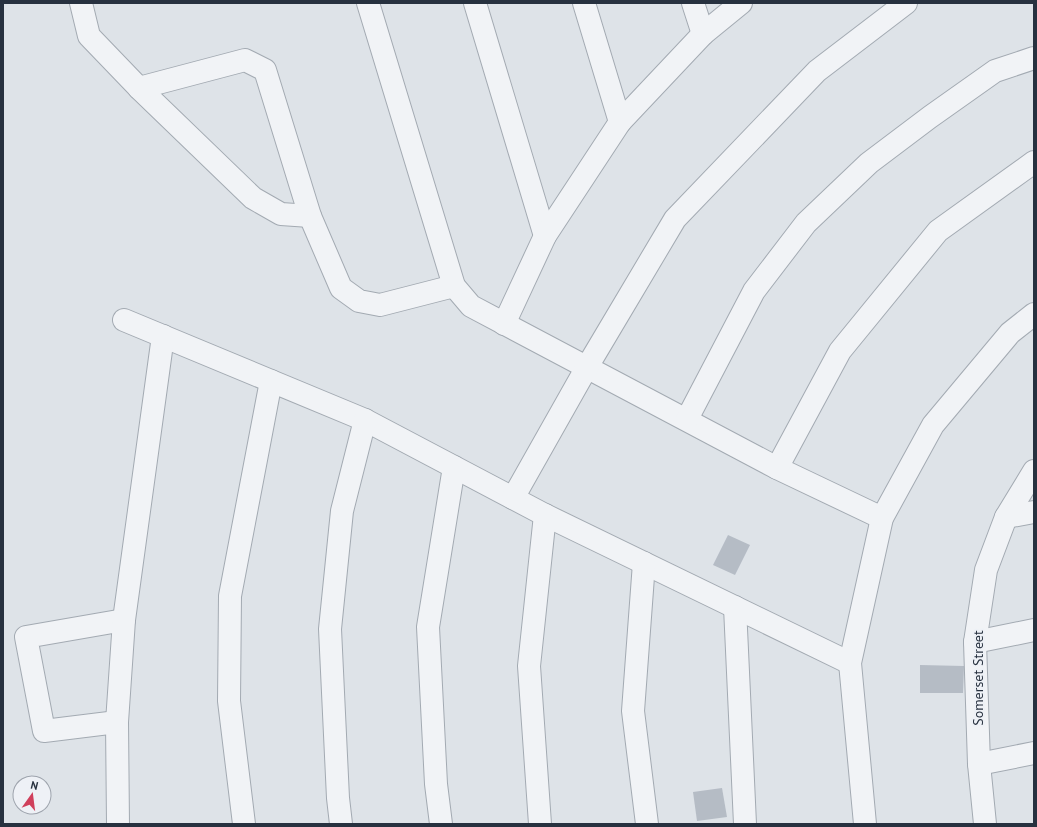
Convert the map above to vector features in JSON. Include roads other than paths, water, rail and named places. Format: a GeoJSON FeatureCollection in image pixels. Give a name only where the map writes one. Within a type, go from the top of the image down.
{"type":"FeatureCollection","features":[{"type":"Feature","properties":{"kind":"street"},"geometry":{"type":"LineString","coordinates":[[81,3],[89,36],[139,88],[253,198],[280,214],[310,216]]}},
{"type":"Feature","properties":{"kind":"street"},"geometry":{"type":"LineString","coordinates":[[368,3],[454,286],[471,306],[778,468],[882,518]]}},
{"type":"Feature","properties":{"kind":"street"},"geometry":{"type":"LineString","coordinates":[[475,3],[545,236]]}},
{"type":"Feature","properties":{"kind":"street"},"geometry":{"type":"LineString","coordinates":[[584,3],[620,122]]}},
{"type":"Feature","properties":{"kind":"street"},"geometry":{"type":"LineString","coordinates":[[693,3],[703,34]]}},
{"type":"Feature","properties":{"kind":"street"},"geometry":{"type":"LineString","coordinates":[[504,324],[545,236],[620,122],[703,34],[741,3]]}},
{"type":"Feature","properties":{"kind":"street"},"geometry":{"type":"LineString","coordinates":[[513,498],[587,367],[675,219],[817,71],[906,3]]}},
{"type":"Feature","properties":{"kind":"street"},"geometry":{"type":"LineString","coordinates":[[687,419],[754,291],[806,223],[869,163],[930,117],[995,71],[1034,58]]}},
{"type":"Feature","properties":{"kind":"street"},"geometry":{"type":"LineString","coordinates":[[139,88],[245,60],[265,70],[310,216],[341,288],[359,301],[380,305],[454,286]]}},
{"type":"Feature","properties":{"kind":"street"},"geometry":{"type":"LineString","coordinates":[[778,468],[840,351],[938,231],[1034,162]]}},
{"type":"Feature","properties":{"kind":"street"},"geometry":{"type":"LineString","coordinates":[[864,824],[850,663],[882,518],[933,425],[1010,333],[1034,314]]}},
{"type":"Feature","properties":{"kind":"street"},"geometry":{"type":"LineString","coordinates":[[124,320],[365,420],[545,515],[850,663]]}},
{"type":"Feature","properties":{"kind":"street"},"geometry":{"type":"LineString","coordinates":[[118,824],[117,722],[124,620],[163,336]]}},
{"type":"Feature","properties":{"kind":"street"},"geometry":{"type":"LineString","coordinates":[[244,824],[229,701],[230,596],[271,381]]}},
{"type":"Feature","properties":{"kind":"street"},"geometry":{"type":"LineString","coordinates":[[342,824],[338,798],[330,629],[342,511],[365,420]]}},
{"type":"Feature","properties":{"kind":"street"},"geometry":{"type":"LineString","coordinates":[[441,824],[436,784],[428,627],[454,467]]}},
{"type":"Feature","properties":{"kind":"street","name":"Somerset Street"},"geometry":{"type":"LineString","coordinates":[[985,824],[979,764],[975,642],[986,570],[1006,517],[1034,472]]}},
{"type":"Feature","properties":{"kind":"street"},"geometry":{"type":"LineString","coordinates":[[1006,517],[1034,512]]}},
{"type":"Feature","properties":{"kind":"street"},"geometry":{"type":"LineString","coordinates":[[540,824],[529,666],[545,515]]}},
{"type":"Feature","properties":{"kind":"street"},"geometry":{"type":"LineString","coordinates":[[644,563],[633,711],[647,824]]}},
{"type":"Feature","properties":{"kind":"street"},"geometry":{"type":"LineString","coordinates":[[734,607],[745,824]]}},
{"type":"Feature","properties":{"kind":"street"},"geometry":{"type":"LineString","coordinates":[[117,722],[44,731],[26,637],[124,620]]}},
{"type":"Feature","properties":{"kind":"street"},"geometry":{"type":"LineString","coordinates":[[975,642],[1034,630]]}},
{"type":"Feature","properties":{"kind":"street"},"geometry":{"type":"LineString","coordinates":[[979,764],[1034,753]]}}]}
